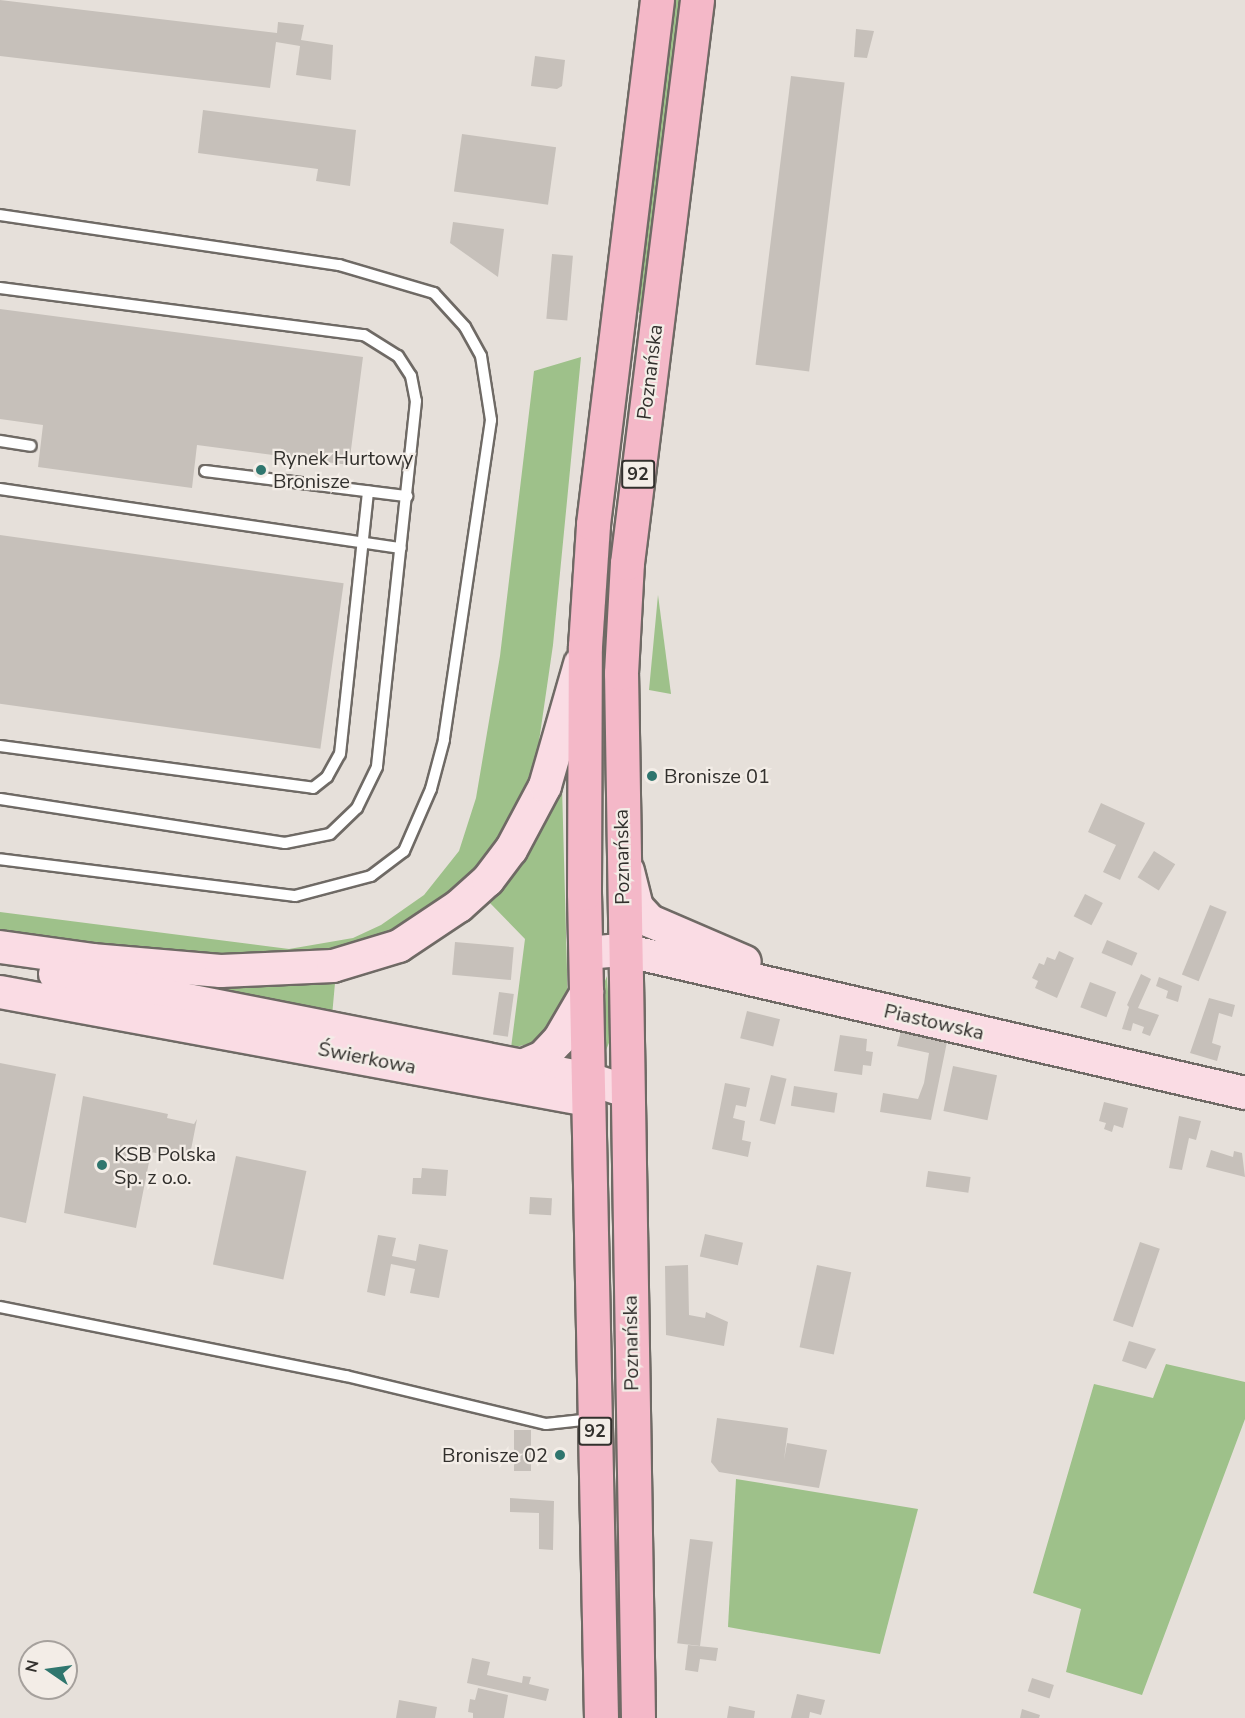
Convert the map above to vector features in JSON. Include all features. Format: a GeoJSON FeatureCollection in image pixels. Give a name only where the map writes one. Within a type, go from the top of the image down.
{"type":"FeatureCollection","features":[{"type":"Feature","properties":{"kind":"main road","name":"Poznańska"},"geometry":{"type":"LineString","coordinates":[[601,1718],[586,953],[585,646],[593,524],[657,0]]}},
{"type":"Feature","properties":{"kind":"main road","name":"Poznańska"},"geometry":{"type":"LineString","coordinates":[[638,1718],[622,850],[621,673],[627,562],[697,0]]}},
{"type":"Feature","properties":{"kind":"street"},"geometry":{"type":"LineString","coordinates":[[0,947],[92,960],[221,971],[333,966],[399,946],[459,906],[488,880],[511,850],[545,786],[585,646]]}},
{"type":"Feature","properties":{"kind":"street"},"geometry":{"type":"LineString","coordinates":[[622,850],[637,907],[650,921],[859,1004]]}},
{"type":"Feature","properties":{"kind":"street","name":"Piastowska"},"geometry":{"type":"LineString","coordinates":[[586,953],[624,950],[1245,1093]]}},
{"type":"Feature","properties":{"kind":"street","name":"Świerkowa"},"geometry":{"type":"LineString","coordinates":[[0,963],[522,1066],[611,1099],[626,1091]]}},
{"type":"Feature","properties":{"kind":"street","name":"Świerkowa"},"geometry":{"type":"LineString","coordinates":[[0,992],[589,1089]]}},
{"type":"Feature","properties":{"kind":"street"},"geometry":{"type":"LineString","coordinates":[[522,1066],[543,1057],[559,1040],[587,992]]}},
{"type":"Feature","properties":{"kind":"lane"},"geometry":{"type":"LineString","coordinates":[[0,215],[339,265],[434,293],[465,327],[481,356],[491,420],[444,740],[431,789],[404,851],[371,876],[295,896],[0,859]]}},
{"type":"Feature","properties":{"kind":"lane"},"geometry":{"type":"LineString","coordinates":[[0,288],[352,334],[379,341],[398,356],[411,376],[416,401],[377,767],[357,808],[330,834],[285,843],[0,799]]}},
{"type":"Feature","properties":{"kind":"lane"},"geometry":{"type":"LineString","coordinates":[[0,441],[31,446]]}},
{"type":"Feature","properties":{"kind":"lane"},"geometry":{"type":"LineString","coordinates":[[204,471],[407,496]]}},
{"type":"Feature","properties":{"kind":"lane"},"geometry":{"type":"LineString","coordinates":[[0,489],[401,548]]}},
{"type":"Feature","properties":{"kind":"lane"},"geometry":{"type":"LineString","coordinates":[[0,746],[313,788],[327,777],[340,754],[368,491]]}},
{"type":"Feature","properties":{"kind":"lane"},"geometry":{"type":"LineString","coordinates":[[0,1307],[346,1376],[546,1424],[595,1419]]}},
{"type":"Feature","properties":{"kind":"green space"},"geometry":{"type":"Polygon","coordinates":[[[671,0],[683,0],[642,313],[639,313],[644,214],[671,0]]]}},
{"type":"Feature","properties":{"kind":"green space"},"geometry":{"type":"Polygon","coordinates":[[[581,357],[553,645],[537,755],[506,837],[472,875],[423,915],[378,937],[316,954],[216,957],[76,945],[0,929],[0,912],[289,949],[353,938],[381,925],[424,895],[459,851],[476,798],[500,656],[534,371],[581,357]]]}},
{"type":"Feature","properties":{"kind":"green space"},"geometry":{"type":"Polygon","coordinates":[[[658,595],[671,694],[649,690],[658,595]]]}},
{"type":"Feature","properties":{"kind":"green space"},"geometry":{"type":"Polygon","coordinates":[[[562,786],[568,1007],[550,1039],[511,1048],[525,939],[489,902],[533,841],[562,786]]]}},
{"type":"Feature","properties":{"kind":"green space"},"geometry":{"type":"Polygon","coordinates":[[[88,971],[260,984],[335,983],[332,1016],[88,971]]]}},
{"type":"Feature","properties":{"kind":"green space"},"geometry":{"type":"Polygon","coordinates":[[[607,976],[611,1038],[600,1065],[601,991],[607,976]]]}},
{"type":"Feature","properties":{"kind":"green space"},"geometry":{"type":"Polygon","coordinates":[[[1166,1364],[1245,1382],[1245,1419],[1142,1695],[1066,1672],[1081,1609],[1033,1593],[1094,1384],[1153,1398],[1166,1364]]]}},
{"type":"Feature","properties":{"kind":"green space"},"geometry":{"type":"Polygon","coordinates":[[[736,1479],[918,1509],[880,1654],[728,1627],[736,1479]]]}},
{"type":"Feature","properties":{"kind":"building"},"geometry":{"type":"Polygon","coordinates":[[[0,0],[277,33],[278,22],[304,25],[301,40],[333,45],[331,80],[296,75],[300,46],[276,42],[270,88],[0,56],[0,0]]]}},
{"type":"Feature","properties":{"kind":"building"},"geometry":{"type":"Polygon","coordinates":[[[856,29],[874,31],[867,58],[854,57],[856,29]]]}},
{"type":"Feature","properties":{"kind":"building"},"geometry":{"type":"Polygon","coordinates":[[[535,56],[565,60],[562,86],[557,89],[531,86],[535,56]]]}},
{"type":"Feature","properties":{"kind":"building"},"geometry":{"type":"Polygon","coordinates":[[[791,76],[845,83],[809,371],[756,365],[791,76]]]}},
{"type":"Feature","properties":{"kind":"building"},"geometry":{"type":"Polygon","coordinates":[[[203,110],[356,130],[350,186],[316,181],[318,169],[198,153],[203,110]]]}},
{"type":"Feature","properties":{"kind":"building"},"geometry":{"type":"Polygon","coordinates":[[[462,134],[556,147],[548,205],[454,191],[462,134]]]}},
{"type":"Feature","properties":{"kind":"building"},"geometry":{"type":"Polygon","coordinates":[[[453,222],[504,229],[498,277],[450,243],[453,222]]]}},
{"type":"Feature","properties":{"kind":"building"},"geometry":{"type":"Polygon","coordinates":[[[552,254],[573,256],[567,321],[546,319],[552,254]]]}},
{"type":"Feature","properties":{"kind":"building"},"geometry":{"type":"Polygon","coordinates":[[[0,309],[363,357],[349,465],[197,445],[192,488],[38,467],[43,425],[0,419],[0,309]]]}},
{"type":"Feature","properties":{"kind":"building"},"geometry":{"type":"Polygon","coordinates":[[[0,535],[344,583],[320,749],[0,704],[0,535]]]}},
{"type":"Feature","properties":{"kind":"building"},"geometry":{"type":"Polygon","coordinates":[[[1101,803],[1145,823],[1120,880],[1103,872],[1116,845],[1088,832],[1101,803]]]}},
{"type":"Feature","properties":{"kind":"building"},"geometry":{"type":"Polygon","coordinates":[[[1154,851],[1175,864],[1159,891],[1138,877],[1154,851]]]}},
{"type":"Feature","properties":{"kind":"building"},"geometry":{"type":"Polygon","coordinates":[[[1085,894],[1103,903],[1091,925],[1074,916],[1085,894]]]}},
{"type":"Feature","properties":{"kind":"building"},"geometry":{"type":"Polygon","coordinates":[[[1210,905],[1227,912],[1199,981],[1182,975],[1210,905]]]}},
{"type":"Feature","properties":{"kind":"building"},"geometry":{"type":"Polygon","coordinates":[[[1107,940],[1137,953],[1132,966],[1102,953],[1107,940]]]}},
{"type":"Feature","properties":{"kind":"building"},"geometry":{"type":"Polygon","coordinates":[[[455,942],[514,947],[511,980],[452,975],[455,942]]]}},
{"type":"Feature","properties":{"kind":"building"},"geometry":{"type":"Polygon","coordinates":[[[1059,951],[1074,958],[1057,998],[1035,988],[1038,981],[1032,978],[1039,963],[1044,965],[1047,957],[1055,960],[1059,951]]]}},
{"type":"Feature","properties":{"kind":"building"},"geometry":{"type":"Polygon","coordinates":[[[1141,974],[1151,979],[1138,1008],[1159,1015],[1150,1036],[1142,1033],[1144,1027],[1133,1023],[1131,1031],[1122,1029],[1129,1007],[1127,1005],[1141,974]]]}},
{"type":"Feature","properties":{"kind":"building"},"geometry":{"type":"Polygon","coordinates":[[[1159,977],[1182,986],[1178,1002],[1166,998],[1168,991],[1156,986],[1159,977]]]}},
{"type":"Feature","properties":{"kind":"building"},"geometry":{"type":"Polygon","coordinates":[[[1090,982],[1116,992],[1106,1017],[1080,1007],[1090,982]]]}},
{"type":"Feature","properties":{"kind":"building"},"geometry":{"type":"Polygon","coordinates":[[[499,992],[514,994],[508,1037],[493,1035],[499,992]]]}},
{"type":"Feature","properties":{"kind":"building"},"geometry":{"type":"Polygon","coordinates":[[[1209,998],[1235,1005],[1232,1017],[1219,1013],[1212,1043],[1221,1046],[1217,1061],[1190,1053],[1209,998]]]}},
{"type":"Feature","properties":{"kind":"building"},"geometry":{"type":"Polygon","coordinates":[[[747,1011],[780,1019],[773,1046],[740,1038],[747,1011]]]}},
{"type":"Feature","properties":{"kind":"building"},"geometry":{"type":"Polygon","coordinates":[[[901,1031],[947,1042],[931,1120],[880,1112],[883,1093],[918,1099],[924,1083],[929,1053],[897,1046],[901,1031]]]}},
{"type":"Feature","properties":{"kind":"building"},"geometry":{"type":"Polygon","coordinates":[[[840,1035],[867,1039],[866,1051],[873,1052],[871,1066],[863,1065],[862,1075],[834,1071],[840,1035]]]}},
{"type":"Feature","properties":{"kind":"building"},"geometry":{"type":"Polygon","coordinates":[[[0,1063],[56,1074],[26,1223],[0,1217],[0,1063]]]}},
{"type":"Feature","properties":{"kind":"building"},"geometry":{"type":"Polygon","coordinates":[[[953,1066],[997,1075],[987,1120],[943,1111],[953,1066]]]}},
{"type":"Feature","properties":{"kind":"building"},"geometry":{"type":"Polygon","coordinates":[[[771,1075],[787,1079],[775,1124],[760,1121],[771,1075]]]}},
{"type":"Feature","properties":{"kind":"building"},"geometry":{"type":"Polygon","coordinates":[[[725,1083],[750,1088],[746,1107],[736,1105],[733,1118],[745,1121],[742,1140],[751,1142],[748,1157],[712,1149],[725,1083]]]}},
{"type":"Feature","properties":{"kind":"building"},"geometry":{"type":"Polygon","coordinates":[[[794,1086],[837,1093],[834,1113],[791,1106],[794,1086]]]}},
{"type":"Feature","properties":{"kind":"building"},"geometry":{"type":"Polygon","coordinates":[[[83,1096],[168,1114],[167,1118],[194,1124],[197,1119],[189,1160],[151,1152],[136,1228],[64,1213],[83,1096]]]}},
{"type":"Feature","properties":{"kind":"building"},"geometry":{"type":"Polygon","coordinates":[[[1104,1102],[1128,1108],[1123,1128],[1114,1125],[1112,1132],[1104,1129],[1106,1123],[1099,1121],[1104,1102]]]}},
{"type":"Feature","properties":{"kind":"building"},"geometry":{"type":"Polygon","coordinates":[[[1179,1116],[1201,1121],[1196,1140],[1189,1138],[1182,1170],[1169,1168],[1179,1116]]]}},
{"type":"Feature","properties":{"kind":"building"},"geometry":{"type":"Polygon","coordinates":[[[1211,1150],[1233,1157],[1234,1151],[1242,1153],[1245,1177],[1206,1167],[1211,1150]]]}},
{"type":"Feature","properties":{"kind":"building"},"geometry":{"type":"Polygon","coordinates":[[[236,1156],[306,1171],[283,1280],[213,1265],[236,1156]]]}},
{"type":"Feature","properties":{"kind":"building"},"geometry":{"type":"Polygon","coordinates":[[[422,1168],[448,1170],[446,1196],[412,1194],[413,1178],[421,1178],[422,1168]]]}},
{"type":"Feature","properties":{"kind":"building"},"geometry":{"type":"Polygon","coordinates":[[[928,1171],[971,1177],[968,1193],[926,1187],[928,1171]]]}},
{"type":"Feature","properties":{"kind":"building"},"geometry":{"type":"Polygon","coordinates":[[[530,1197],[552,1198],[551,1215],[529,1214],[530,1197]]]}},
{"type":"Feature","properties":{"kind":"building"},"geometry":{"type":"Polygon","coordinates":[[[705,1234],[743,1243],[738,1265],[700,1256],[705,1234]]]}},
{"type":"Feature","properties":{"kind":"building"},"geometry":{"type":"Polygon","coordinates":[[[378,1235],[396,1238],[392,1256],[416,1261],[419,1244],[448,1250],[439,1298],[410,1293],[415,1269],[391,1264],[385,1296],[367,1292],[378,1235]]]}},
{"type":"Feature","properties":{"kind":"building"},"geometry":{"type":"Polygon","coordinates":[[[1140,1242],[1160,1249],[1133,1327],[1113,1320],[1140,1242]]]}},
{"type":"Feature","properties":{"kind":"building"},"geometry":{"type":"Polygon","coordinates":[[[688,1265],[689,1315],[705,1318],[706,1312],[728,1322],[724,1346],[666,1335],[665,1266],[688,1265]]]}},
{"type":"Feature","properties":{"kind":"building"},"geometry":{"type":"Polygon","coordinates":[[[817,1265],[851,1272],[834,1354],[800,1347],[817,1265]]]}},
{"type":"Feature","properties":{"kind":"building"},"geometry":{"type":"Polygon","coordinates":[[[1129,1341],[1156,1349],[1146,1369],[1122,1361],[1129,1341]]]}},
{"type":"Feature","properties":{"kind":"building"},"geometry":{"type":"Polygon","coordinates":[[[717,1418],[788,1428],[784,1460],[787,1443],[827,1450],[819,1488],[719,1472],[711,1462],[717,1418]]]}},
{"type":"Feature","properties":{"kind":"building"},"geometry":{"type":"Polygon","coordinates":[[[514,1430],[531,1430],[531,1471],[514,1471],[514,1430]]]}},
{"type":"Feature","properties":{"kind":"building"},"geometry":{"type":"Polygon","coordinates":[[[510,1498],[554,1501],[553,1550],[539,1549],[539,1513],[510,1512],[510,1498]]]}},
{"type":"Feature","properties":{"kind":"building"},"geometry":{"type":"Polygon","coordinates":[[[690,1539],[713,1542],[700,1646],[677,1643],[690,1539]]]}},
{"type":"Feature","properties":{"kind":"building"},"geometry":{"type":"Polygon","coordinates":[[[688,1645],[718,1648],[716,1661],[700,1659],[698,1672],[685,1670],[688,1645]]]}},
{"type":"Feature","properties":{"kind":"building"},"geometry":{"type":"Polygon","coordinates":[[[472,1658],[490,1662],[487,1675],[522,1683],[523,1676],[531,1677],[529,1684],[549,1689],[546,1701],[467,1683],[472,1658]]]}},
{"type":"Feature","properties":{"kind":"building"},"geometry":{"type":"Polygon","coordinates":[[[1032,1678],[1054,1685],[1050,1698],[1028,1691],[1032,1678]]]}},
{"type":"Feature","properties":{"kind":"building"},"geometry":{"type":"Polygon","coordinates":[[[478,1688],[508,1695],[504,1718],[473,1718],[473,1713],[468,1712],[470,1699],[475,1700],[478,1688]]]}},
{"type":"Feature","properties":{"kind":"building"},"geometry":{"type":"Polygon","coordinates":[[[797,1694],[825,1700],[821,1715],[810,1712],[809,1718],[791,1718],[797,1694]]]}},
{"type":"Feature","properties":{"kind":"building"},"geometry":{"type":"Polygon","coordinates":[[[399,1700],[437,1707],[435,1718],[396,1718],[399,1700]]]}},
{"type":"Feature","properties":{"kind":"building"},"geometry":{"type":"Polygon","coordinates":[[[729,1706],[755,1711],[754,1718],[727,1718],[729,1706]]]}},
{"type":"Feature","properties":{"kind":"building"},"geometry":{"type":"Polygon","coordinates":[[[1022,1709],[1040,1715],[1039,1718],[1020,1718],[1022,1709]]]}},
{"type":"Feature","properties":{"kind":"place","name":"Rynek Hurtowy Bronisze"},"geometry":{"type":"Point","coordinates":[261,470]}},
{"type":"Feature","properties":{"kind":"place","name":"Bronisze 01"},"geometry":{"type":"Point","coordinates":[652,776]}},
{"type":"Feature","properties":{"kind":"place","name":"KSB Polska Sp. z o.o."},"geometry":{"type":"Point","coordinates":[102,1165]}},
{"type":"Feature","properties":{"kind":"place","name":"Bronisze 02"},"geometry":{"type":"Point","coordinates":[560,1455]}}]}
